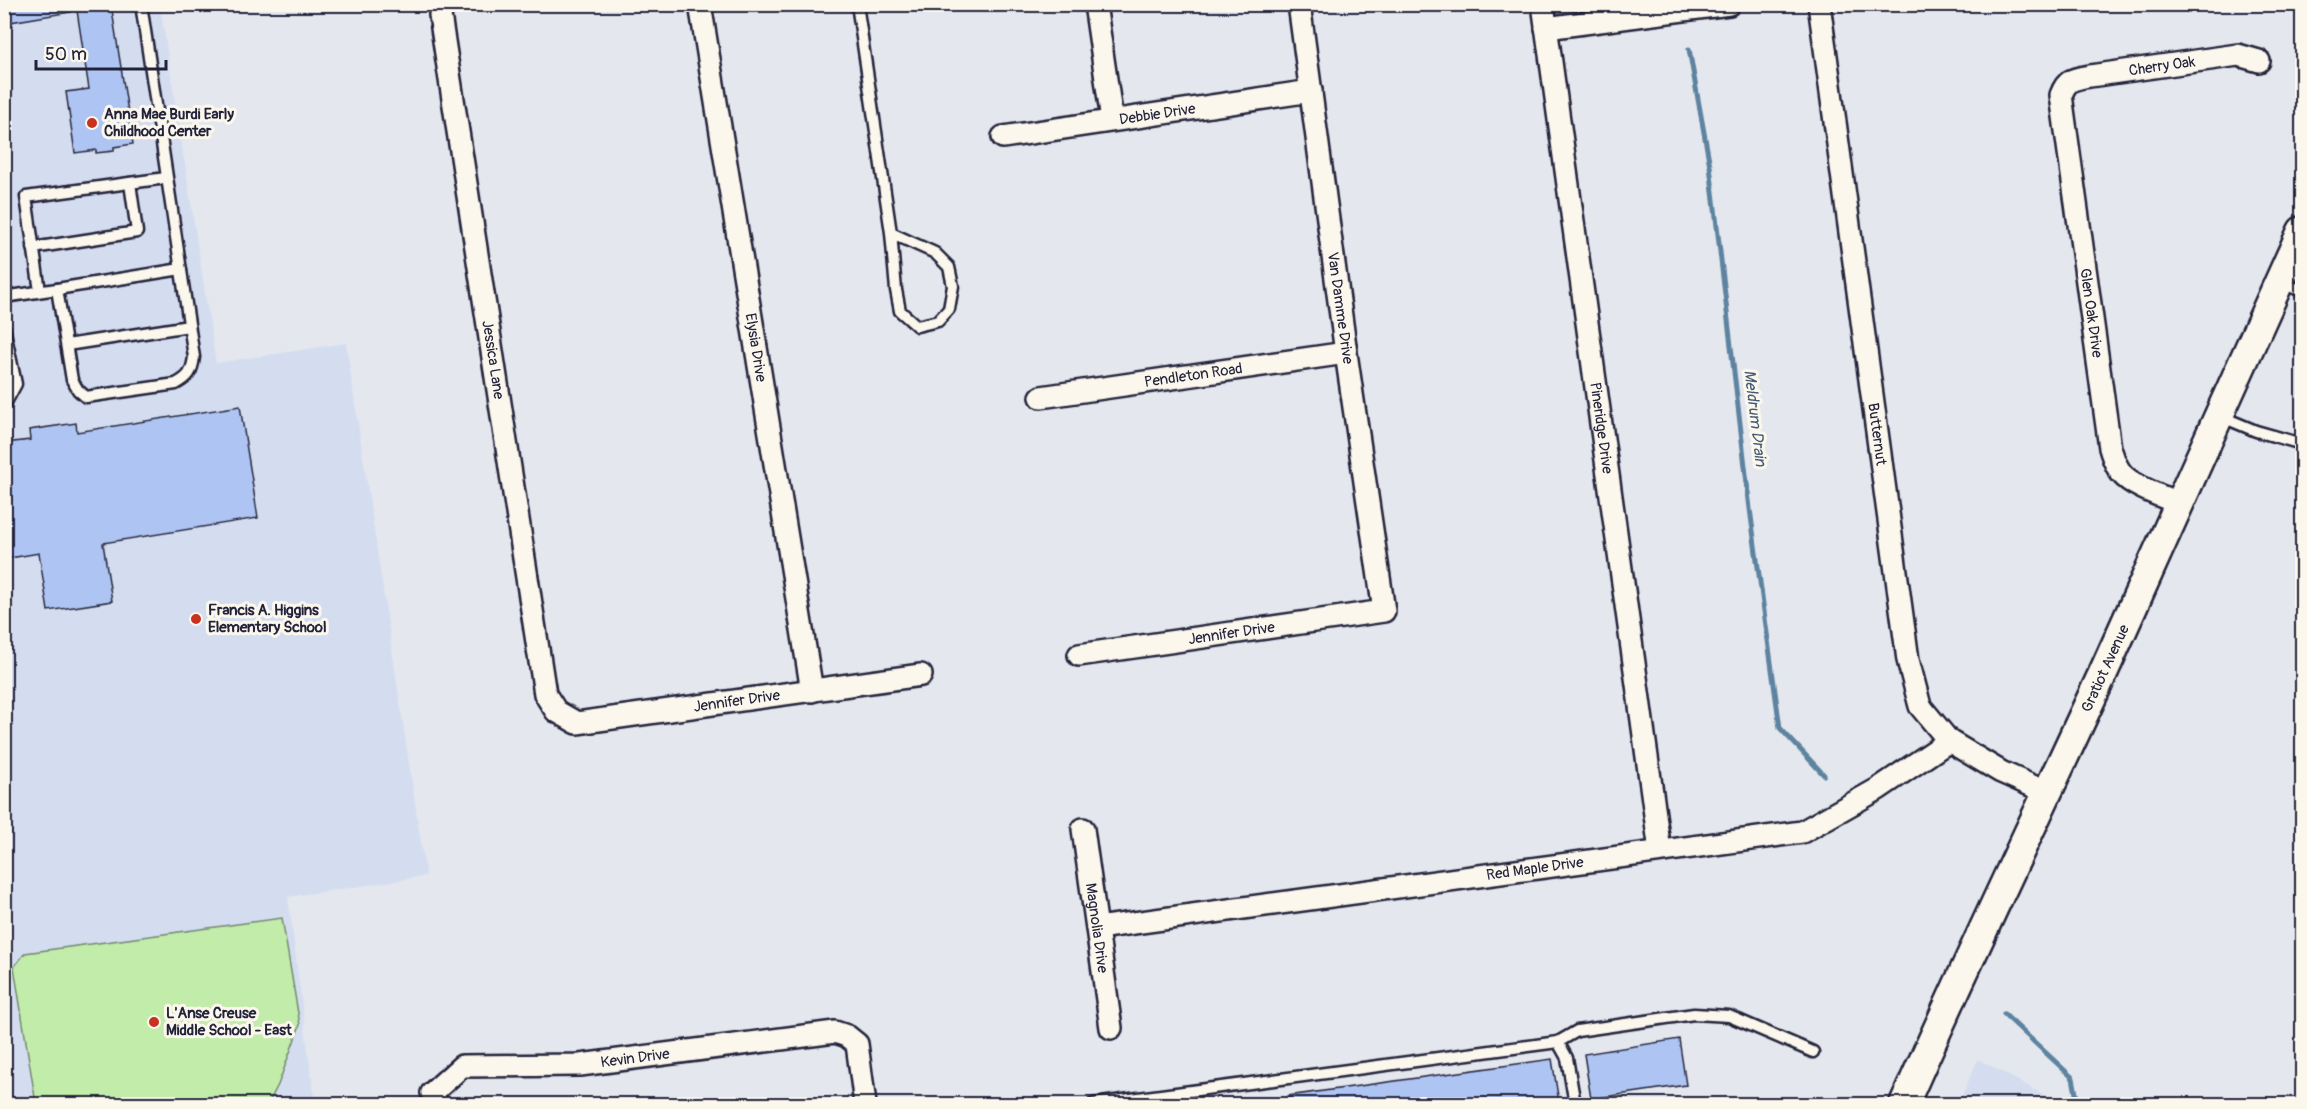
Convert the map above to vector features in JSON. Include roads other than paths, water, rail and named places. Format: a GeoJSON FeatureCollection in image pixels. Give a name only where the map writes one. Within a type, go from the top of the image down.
{"type":"FeatureCollection","features":[{"type":"Feature","properties":{"kind":"main road","name":"Gratiot Avenue"},"geometry":{"type":"LineString","coordinates":[[1904,1104],[1959,979],[2048,793],[2220,416],[2291,287],[2302,231]]}},
{"type":"Feature","properties":{"kind":"street","name":"Jessica Lane"},"geometry":{"type":"LineString","coordinates":[[442,4],[440,15],[545,694],[555,711]]}},
{"type":"Feature","properties":{"kind":"street","name":"Elysia Drive"},"geometry":{"type":"LineString","coordinates":[[700,4],[812,691]]}},
{"type":"Feature","properties":{"kind":"street"},"geometry":{"type":"LineString","coordinates":[[1095,4],[1112,120]]}},
{"type":"Feature","properties":{"kind":"street","name":"Van Damme Drive"},"geometry":{"type":"LineString","coordinates":[[1299,4],[1346,353],[1384,611]]}},
{"type":"Feature","properties":{"kind":"street","name":"Pineridge Drive"},"geometry":{"type":"LineString","coordinates":[[1543,4],[1660,851]]}},
{"type":"Feature","properties":{"kind":"street"},"geometry":{"type":"LineString","coordinates":[[1546,28],[1729,4]]}},
{"type":"Feature","properties":{"kind":"street","name":"Butternut"},"geometry":{"type":"LineString","coordinates":[[1819,4],[1908,660],[1920,706],[1949,741],[2001,772],[2048,793]]}},
{"type":"Feature","properties":{"kind":"street","name":"Cherry Oak"},"geometry":{"type":"LineString","coordinates":[[2065,85],[2073,79],[2090,76],[2238,55],[2259,62]]}},
{"type":"Feature","properties":{"kind":"street","name":"Glen Oak Drive"},"geometry":{"type":"LineString","coordinates":[[2065,85],[2061,95],[2110,448],[2123,476],[2133,483],[2180,504]]}},
{"type":"Feature","properties":{"kind":"street","name":"Debbie Drive"},"geometry":{"type":"LineString","coordinates":[[1003,137],[1311,90]]}},
{"type":"Feature","properties":{"kind":"street","name":"Pendleton Road"},"geometry":{"type":"LineString","coordinates":[[1041,397],[1346,353]]}},
{"type":"Feature","properties":{"kind":"street","name":"Jennifer Drive"},"geometry":{"type":"LineString","coordinates":[[1079,655],[1384,611]]}},
{"type":"Feature","properties":{"kind":"street","name":"Jennifer Drive"},"geometry":{"type":"LineString","coordinates":[[555,711],[577,723],[921,675]]}},
{"type":"Feature","properties":{"kind":"street","name":"Red Maple Drive"},"geometry":{"type":"LineString","coordinates":[[1097,928],[1802,832],[1878,789],[1949,741]]}},
{"type":"Feature","properties":{"kind":"street","name":"Magnolia Drive"},"geometry":{"type":"LineString","coordinates":[[1083,829],[1111,1028]]}},
{"type":"Feature","properties":{"kind":"street","name":"Kevin Drive"},"geometry":{"type":"LineString","coordinates":[[435,1099],[462,1066],[580,1065],[835,1032],[847,1036],[857,1044],[865,1104]]}},
{"type":"Feature","properties":{"kind":"lane"},"geometry":{"type":"LineString","coordinates":[[57,289],[72,380],[86,397],[176,384],[188,377],[192,370],[194,357],[141,4]]}},
{"type":"Feature","properties":{"kind":"lane"},"geometry":{"type":"LineString","coordinates":[[857,4],[891,233],[900,311],[917,326],[938,321],[949,309],[953,286],[949,267],[935,254],[891,233]]}},
{"type":"Feature","properties":{"kind":"lane"},"geometry":{"type":"LineString","coordinates":[[40,291],[26,197],[166,178]]}},
{"type":"Feature","properties":{"kind":"lane"},"geometry":{"type":"LineString","coordinates":[[33,248],[137,232],[130,183]]}},
{"type":"Feature","properties":{"kind":"lane"},"geometry":{"type":"LineString","coordinates":[[4,297],[181,269]]}},
{"type":"Feature","properties":{"kind":"lane"},"geometry":{"type":"LineString","coordinates":[[68,345],[189,326]]}},
{"type":"Feature","properties":{"kind":"lane"},"geometry":{"type":"LineString","coordinates":[[4,327],[7,356],[16,384],[4,406]]}},
{"type":"Feature","properties":{"kind":"lane"},"geometry":{"type":"LineString","coordinates":[[2220,416],[2302,444]]}},
{"type":"Feature","properties":{"kind":"lane"},"geometry":{"type":"LineString","coordinates":[[1093,1104],[1558,1042],[1577,1031],[1694,1014],[1730,1016],[1814,1052]]}},
{"type":"Feature","properties":{"kind":"lane"},"geometry":{"type":"LineString","coordinates":[[1558,1042],[1567,1058],[1575,1104]]}},
{"type":"Feature","properties":{"kind":"waterway","name":"Meldrum Drain"},"geometry":{"type":"LineString","coordinates":[[1689,49],[1710,166],[1750,509],[1780,728],[1824,775]]}},
{"type":"Feature","properties":{"kind":"waterway","name":"Meldrum Drain"},"geometry":{"type":"LineString","coordinates":[[2004,1014],[2073,1078],[2078,1104]]}},
{"type":"Feature","properties":{"kind":"place","name":"Anna Mae Burdi Early Childhood Center"},"geometry":{"type":"Point","coordinates":[92,123]}},
{"type":"Feature","properties":{"kind":"place","name":"Francis A. Higgins Elementary School"},"geometry":{"type":"Point","coordinates":[196,619]}},
{"type":"Feature","properties":{"kind":"place","name":"L'Anse Creuse Middle School - East"},"geometry":{"type":"Point","coordinates":[154,1022]}}]}
